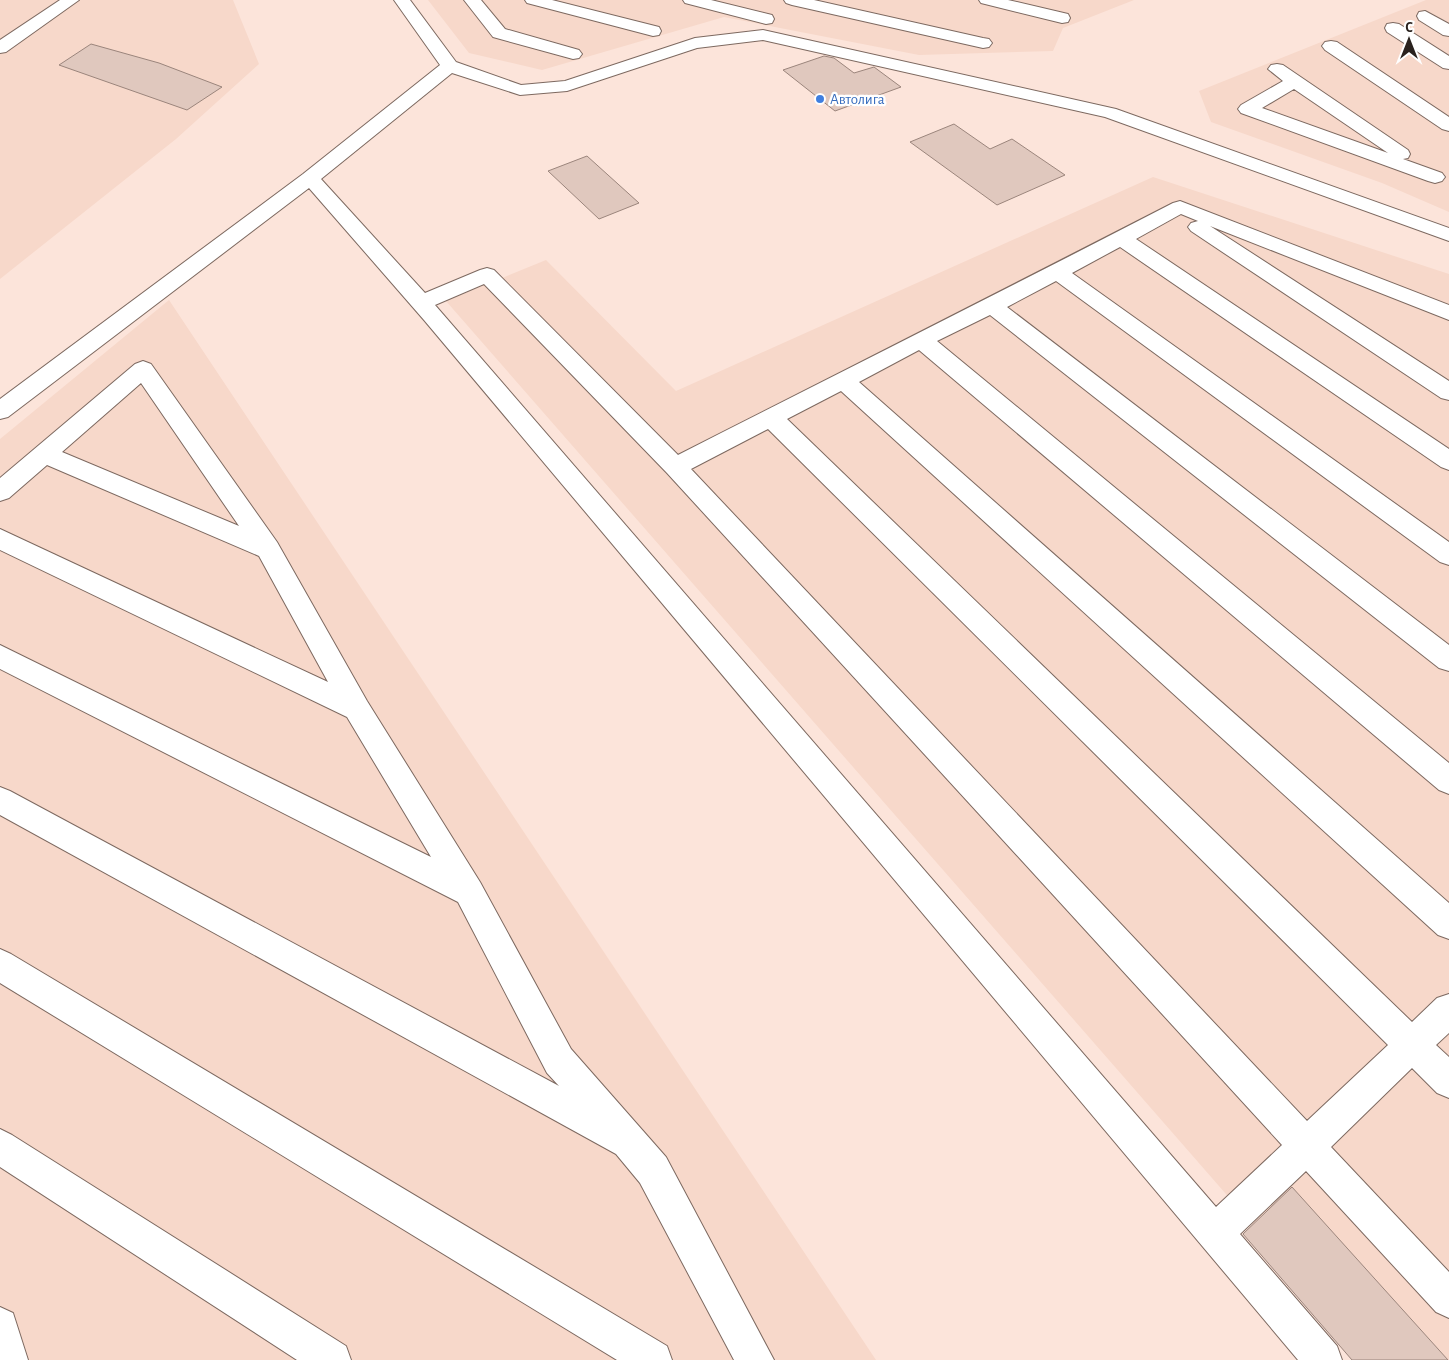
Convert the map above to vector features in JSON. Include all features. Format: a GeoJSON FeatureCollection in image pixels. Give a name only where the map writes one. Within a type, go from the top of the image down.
{"type":"FeatureCollection","features":[{"type":"Feature","properties":{"kind":"lane"},"geometry":{"type":"LineString","coordinates":[[0,48],[71,0]]}},
{"type":"Feature","properties":{"kind":"lane"},"geometry":{"type":"LineString","coordinates":[[402,0],[450,66],[520,90],[567,86],[696,43],[763,35],[1110,113],[1449,235]]}},
{"type":"Feature","properties":{"kind":"lane"},"geometry":{"type":"LineString","coordinates":[[472,0],[499,33],[573,54]]}},
{"type":"Feature","properties":{"kind":"lane"},"geometry":{"type":"LineString","coordinates":[[533,0],[653,31]]}},
{"type":"Feature","properties":{"kind":"lane"},"geometry":{"type":"LineString","coordinates":[[691,0],[766,19]]}},
{"type":"Feature","properties":{"kind":"lane"},"geometry":{"type":"LineString","coordinates":[[750,37],[784,0]]}},
{"type":"Feature","properties":{"kind":"lane"},"geometry":{"type":"LineString","coordinates":[[792,0],[983,43]]}},
{"type":"Feature","properties":{"kind":"lane"},"geometry":{"type":"LineString","coordinates":[[987,0],[1062,18]]}},
{"type":"Feature","properties":{"kind":"lane"},"geometry":{"type":"LineString","coordinates":[[1425,16],[1447,28]]}},
{"type":"Feature","properties":{"kind":"lane"},"geometry":{"type":"LineString","coordinates":[[1393,28],[1449,64]]}},
{"type":"Feature","properties":{"kind":"lane"},"geometry":{"type":"LineString","coordinates":[[1331,46],[1449,126]]}},
{"type":"Feature","properties":{"kind":"lane"},"geometry":{"type":"LineString","coordinates":[[0,411],[310,178],[450,66]]}},
{"type":"Feature","properties":{"kind":"lane"},"geometry":{"type":"LineString","coordinates":[[1277,69],[1442,182]]}},
{"type":"Feature","properties":{"kind":"lane"},"geometry":{"type":"LineString","coordinates":[[1295,81],[1247,109],[1442,182]]}},
{"type":"Feature","properties":{"kind":"lane"},"geometry":{"type":"LineString","coordinates":[[310,178],[421,303],[1323,1360]]}},
{"type":"Feature","properties":{"kind":"lane"},"geometry":{"type":"LineString","coordinates":[[675,467],[921,340],[992,306],[1180,207],[1449,312]]}},
{"type":"Feature","properties":{"kind":"lane"},"geometry":{"type":"LineString","coordinates":[[1173,211],[1449,392]]}},
{"type":"Feature","properties":{"kind":"lane"},"geometry":{"type":"LineString","coordinates":[[1121,238],[1449,461]]}},
{"type":"Feature","properties":{"kind":"lane"},"geometry":{"type":"LineString","coordinates":[[1057,272],[1449,554]]}},
{"type":"Feature","properties":{"kind":"lane"},"geometry":{"type":"LineString","coordinates":[[421,303],[487,275],[675,467],[1449,1299]]}},
{"type":"Feature","properties":{"kind":"lane"},"geometry":{"type":"LineString","coordinates":[[992,306],[1449,660]]}},
{"type":"Feature","properties":{"kind":"lane"},"geometry":{"type":"LineString","coordinates":[[921,340],[1449,781]]}},
{"type":"Feature","properties":{"kind":"lane"},"geometry":{"type":"LineString","coordinates":[[0,492],[143,369],[268,549],[357,709],[469,892],[559,1060],[653,1170],[755,1360]]}},
{"type":"Feature","properties":{"kind":"lane"},"geometry":{"type":"LineString","coordinates":[[843,380],[1449,924]]}},
{"type":"Feature","properties":{"kind":"lane"},"geometry":{"type":"LineString","coordinates":[[771,418],[1449,1081]]}},
{"type":"Feature","properties":{"kind":"lane"},"geometry":{"type":"LineString","coordinates":[[44,454],[268,549]]}},
{"type":"Feature","properties":{"kind":"lane"},"geometry":{"type":"LineString","coordinates":[[0,539],[357,709]]}},
{"type":"Feature","properties":{"kind":"lane"},"geometry":{"type":"LineString","coordinates":[[0,656],[469,892]]}},
{"type":"Feature","properties":{"kind":"lane"},"geometry":{"type":"LineString","coordinates":[[0,800],[632,1146]]}},
{"type":"Feature","properties":{"kind":"lane"},"geometry":{"type":"LineString","coordinates":[[0,965],[653,1360]]}},
{"type":"Feature","properties":{"kind":"lane"},"geometry":{"type":"LineString","coordinates":[[1215,1233],[1449,1010]]}},
{"type":"Feature","properties":{"kind":"lane"},"geometry":{"type":"LineString","coordinates":[[0,1147],[332,1360]]}},
{"type":"Feature","properties":{"kind":"lane"},"geometry":{"type":"LineString","coordinates":[[0,1326],[9,1360]]}},
{"type":"Feature","properties":{"kind":"shaded area"},"geometry":{"type":"Polygon","coordinates":[[[0,0],[233,0],[259,64],[176,139],[0,279],[0,0]]]}},
{"type":"Feature","properties":{"kind":"shaded area"},"geometry":{"type":"Polygon","coordinates":[[[428,0],[1134,0],[1063,28],[1053,51],[919,55],[724,17],[542,70],[469,53],[428,0]]]}},
{"type":"Feature","properties":{"kind":"shaded area"},"geometry":{"type":"Polygon","coordinates":[[[1426,0],[1449,0],[1449,212],[1382,183],[1211,122],[1199,91],[1426,0]]]}},
{"type":"Feature","properties":{"kind":"shaded area"},"geometry":{"type":"Polygon","coordinates":[[[1153,177],[1449,274],[1449,1360],[1371,1360],[446,301],[546,260],[676,391],[1153,177]]]}},
{"type":"Feature","properties":{"kind":"shaded area"},"geometry":{"type":"Polygon","coordinates":[[[169,300],[876,1360],[0,1360],[0,439],[169,300]]]}},
{"type":"Feature","properties":{"kind":"building"},"geometry":{"type":"Polygon","coordinates":[[[91,44],[159,63],[222,87],[187,110],[59,65],[91,44]]]}},
{"type":"Feature","properties":{"kind":"building"},"geometry":{"type":"Polygon","coordinates":[[[824,56],[834,58],[854,73],[874,67],[901,87],[835,111],[783,70],[824,56]]]}},
{"type":"Feature","properties":{"kind":"building"},"geometry":{"type":"Polygon","coordinates":[[[954,124],[990,149],[1012,139],[1065,175],[997,205],[910,142],[954,124]]]}},
{"type":"Feature","properties":{"kind":"building"},"geometry":{"type":"Polygon","coordinates":[[[587,156],[639,203],[599,219],[548,171],[587,156]]]}},
{"type":"Feature","properties":{"kind":"building"},"geometry":{"type":"Polygon","coordinates":[[[1292,1187],[1448,1360],[1352,1360],[1243,1234],[1292,1187]]]}},
{"type":"Feature","properties":{"kind":"place","name":"Автолига"},"geometry":{"type":"Point","coordinates":[820,99]}}]}
